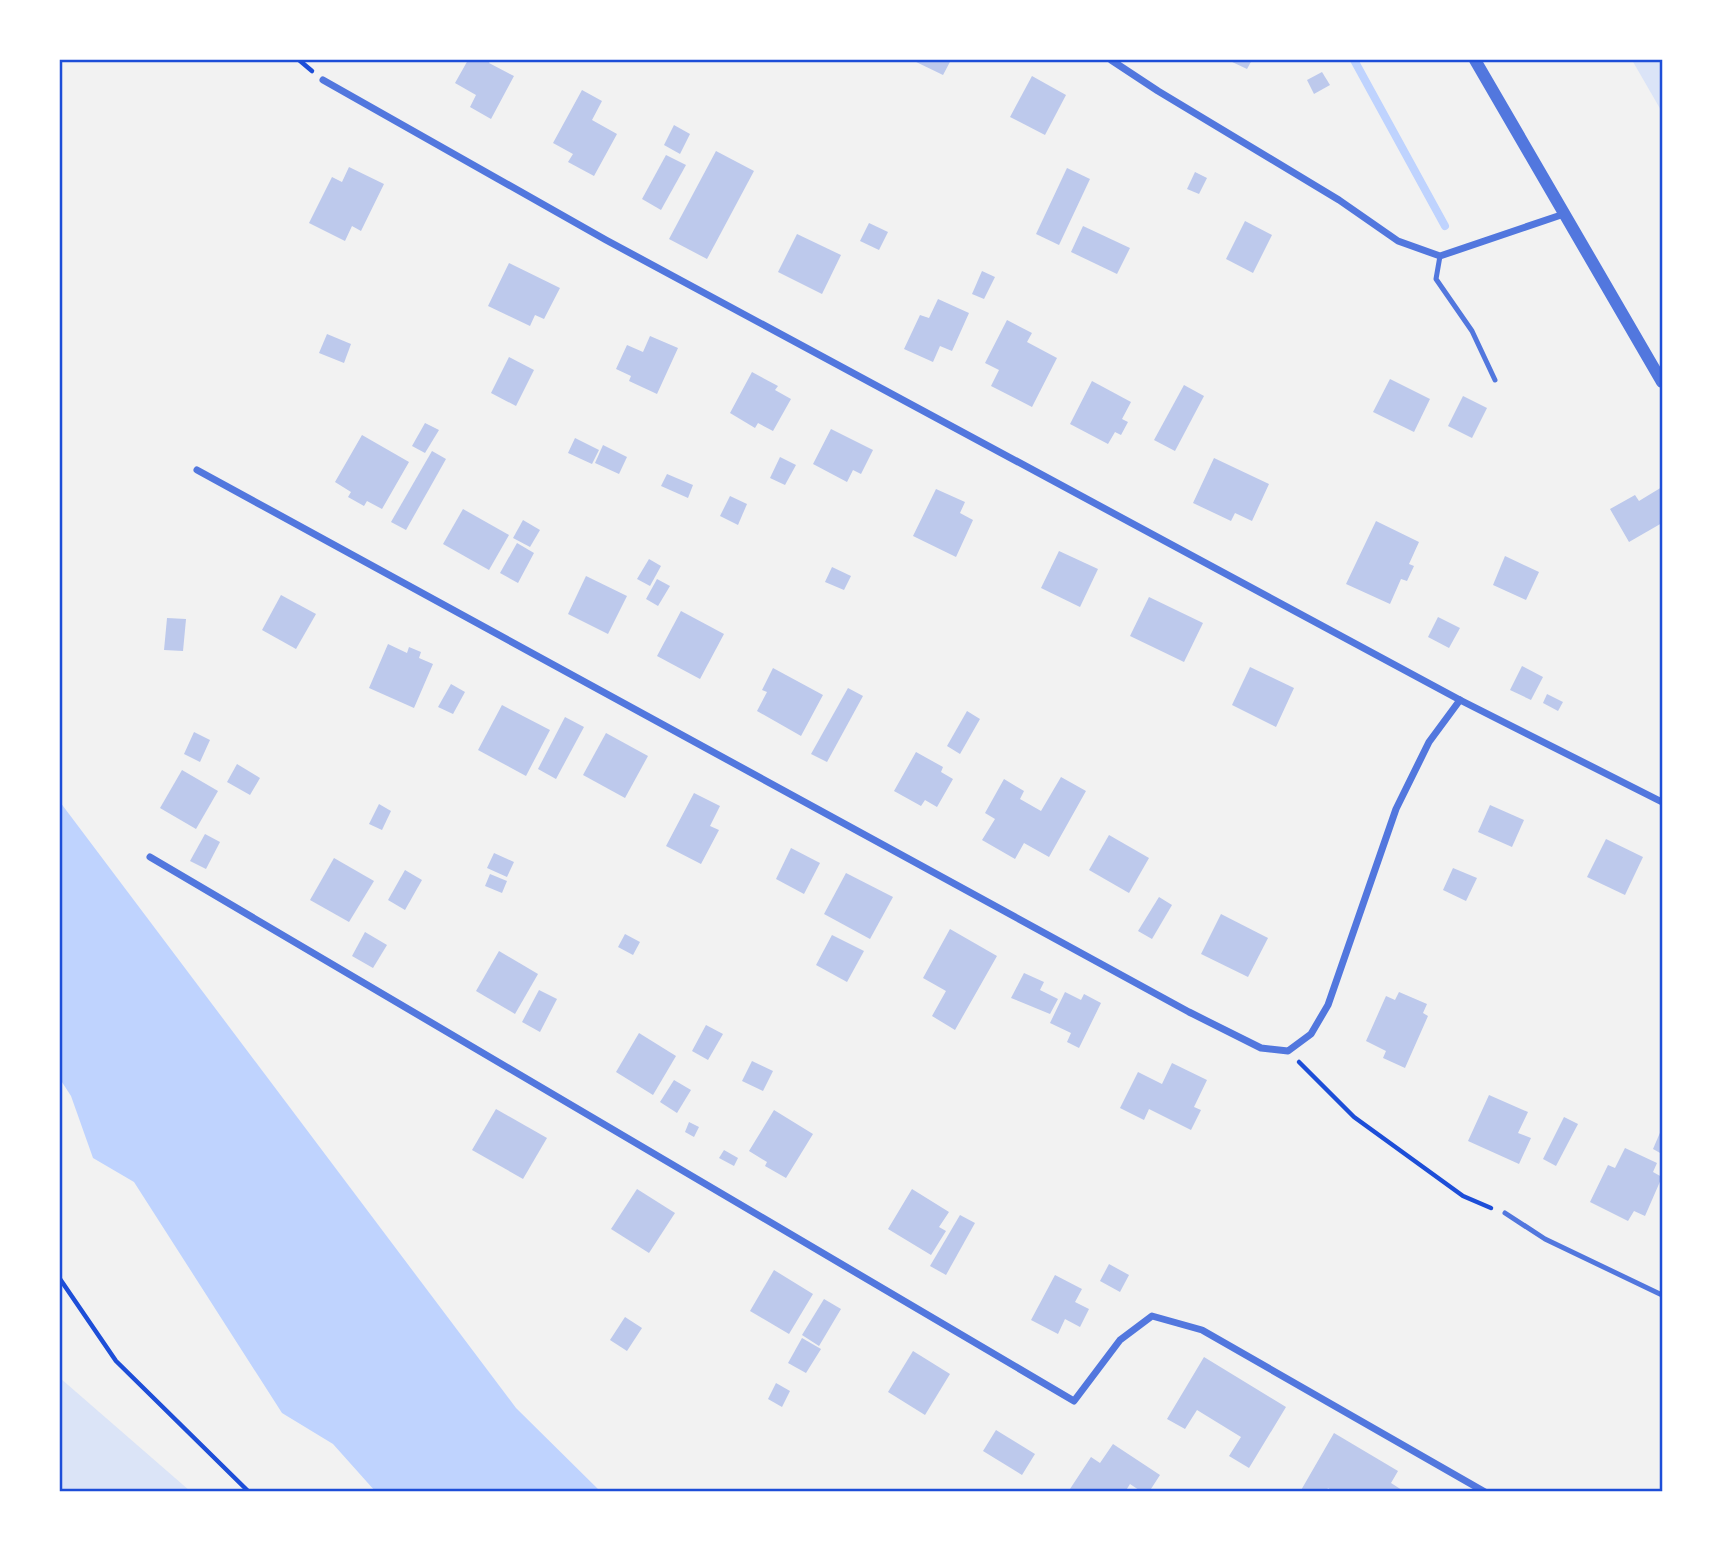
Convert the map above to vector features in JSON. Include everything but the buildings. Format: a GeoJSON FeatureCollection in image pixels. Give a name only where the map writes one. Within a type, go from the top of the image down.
{"type":"FeatureCollection","features":[{"type":"Feature","properties":{"kind":"street"},"geometry":{"type":"LineString","coordinates":[[1111,60],[1339,200],[1398,241],[1440,256],[1564,214]]}},
{"type":"Feature","properties":{"kind":"street"},"geometry":{"type":"LineString","coordinates":[[1475,60],[1662,382]]}},
{"type":"Feature","properties":{"kind":"street"},"geometry":{"type":"LineString","coordinates":[[323,80],[618,247],[1460,700],[1662,802]]}},
{"type":"Feature","properties":{"kind":"street"},"geometry":{"type":"LineString","coordinates":[[197,470],[1189,1012],[1261,1048],[1288,1051],[1311,1034],[1328,1005],[1396,809],[1429,742],[1460,700]]}},
{"type":"Feature","properties":{"kind":"street"},"geometry":{"type":"LineString","coordinates":[[150,857],[1074,1401],[1121,1340],[1152,1316],[1202,1330],[1485,1492]]}},
{"type":"Feature","properties":{"kind":"lane"},"geometry":{"type":"LineString","coordinates":[[1440,256],[1436,279],[1472,331],[1495,380]]}},
{"type":"Feature","properties":{"kind":"lane"},"geometry":{"type":"LineString","coordinates":[[1505,1213],[1545,1239],[1662,1295]]}},
{"type":"Feature","properties":{"kind":"path"},"geometry":{"type":"LineString","coordinates":[[1288,1051],[1354,1117],[1463,1196],[1505,1213]]}},
{"type":"Feature","properties":{"kind":"path"},"geometry":{"type":"LineString","coordinates":[[60,1279],[116,1361],[248,1492]]}},
{"type":"Feature","properties":{"kind":"shaded area"},"geometry":{"type":"Polygon","coordinates":[[[1632,60],[1662,60],[1662,112],[1632,60]]]}},
{"type":"Feature","properties":{"kind":"shaded area"},"geometry":{"type":"Polygon","coordinates":[[[60,1378],[190,1491],[60,1491],[60,1378]]]}},
{"type":"Feature","properties":{"kind":"water"},"geometry":{"type":"Polygon","coordinates":[[[60,802],[516,1408],[600,1491],[375,1491],[333,1444],[282,1413],[134,1182],[93,1158],[71,1096],[60,1079],[60,802]]]}},
{"type":"Feature","properties":{"kind":"waterway"},"geometry":{"type":"LineString","coordinates":[[1354,60],[1445,226]]}}]}
